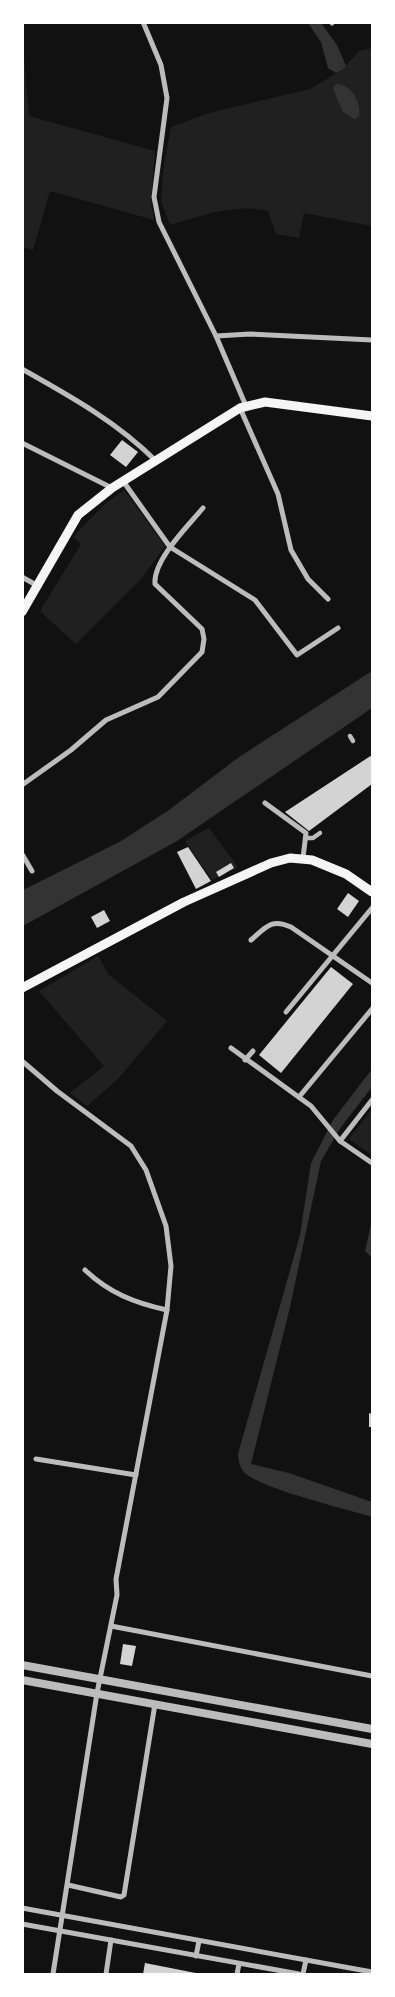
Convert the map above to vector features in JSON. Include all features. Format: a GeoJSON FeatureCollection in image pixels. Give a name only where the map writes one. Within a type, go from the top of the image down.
{"type":"FeatureCollection","features":[{"type":"Feature","properties":{"kind":"main road"},"geometry":{"type":"LineString","coordinates":[[22,612],[78,515],[112,488],[243,407],[265,402],[372,416]]}},
{"type":"Feature","properties":{"kind":"main road"},"geometry":{"type":"LineString","coordinates":[[22,988],[126,932],[231,880],[271,863],[290,858],[303,858],[324,863],[346,874],[372,891]]}},
{"type":"Feature","properties":{"kind":"street"},"geometry":{"type":"LineString","coordinates":[[143,22],[161,65],[167,98],[154,196],[159,222],[216,336],[278,494],[291,550],[308,579],[328,599]]}},
{"type":"Feature","properties":{"kind":"street"},"geometry":{"type":"LineString","coordinates":[[216,336],[250,334],[372,340]]}},
{"type":"Feature","properties":{"kind":"street"},"geometry":{"type":"LineString","coordinates":[[22,369],[80,401],[134,439],[156,461]]}},
{"type":"Feature","properties":{"kind":"street"},"geometry":{"type":"LineString","coordinates":[[22,443],[112,488]]}},
{"type":"Feature","properties":{"kind":"street"},"geometry":{"type":"LineString","coordinates":[[123,481],[170,547],[255,600],[298,655],[338,628]]}},
{"type":"Feature","properties":{"kind":"street"},"geometry":{"type":"LineString","coordinates":[[22,785],[71,750],[106,720],[158,697],[202,652],[204,639],[202,629],[155,584],[155,576],[170,547],[203,508]]}},
{"type":"Feature","properties":{"kind":"street"},"geometry":{"type":"LineString","coordinates":[[22,577],[38,586]]}},
{"type":"Feature","properties":{"kind":"street"},"geometry":{"type":"LineString","coordinates":[[350,736],[354,742]]}},
{"type":"Feature","properties":{"kind":"street"},"geometry":{"type":"LineString","coordinates":[[265,803],[306,834],[303,858]]}},
{"type":"Feature","properties":{"kind":"street"},"geometry":{"type":"LineString","coordinates":[[276,811],[281,807]]}},
{"type":"Feature","properties":{"kind":"street"},"geometry":{"type":"LineString","coordinates":[[306,838],[313,838],[320,833]]}},
{"type":"Feature","properties":{"kind":"street"},"geometry":{"type":"LineString","coordinates":[[22,854],[32,870]]}},
{"type":"Feature","properties":{"kind":"street"},"geometry":{"type":"LineString","coordinates":[[286,1012],[372,908]]}},
{"type":"Feature","properties":{"kind":"street"},"geometry":{"type":"LineString","coordinates":[[252,940],[269,924],[280,922],[334,956],[372,983]]}},
{"type":"Feature","properties":{"kind":"street"},"geometry":{"type":"LineString","coordinates":[[299,1097],[372,1009]]}},
{"type":"Feature","properties":{"kind":"street"},"geometry":{"type":"LineString","coordinates":[[231,1048],[311,1106],[338,1139],[372,1163]]}},
{"type":"Feature","properties":{"kind":"street"},"geometry":{"type":"LineString","coordinates":[[246,1060],[253,1051]]}},
{"type":"Feature","properties":{"kind":"street"},"geometry":{"type":"LineString","coordinates":[[22,1061],[57,1091],[131,1146],[146,1170],[166,1226],[171,1266],[167,1310],[116,1579],[117,1595],[97,1694],[54,1974]]}},
{"type":"Feature","properties":{"kind":"street"},"geometry":{"type":"LineString","coordinates":[[338,1139],[372,1100]]}},
{"type":"Feature","properties":{"kind":"street"},"geometry":{"type":"LineString","coordinates":[[85,1270],[108,1289],[126,1298],[167,1310]]}},
{"type":"Feature","properties":{"kind":"street"},"geometry":{"type":"LineString","coordinates":[[36,1459],[136,1475]]}},
{"type":"Feature","properties":{"kind":"street"},"geometry":{"type":"LineString","coordinates":[[111,1626],[372,1676]]}},
{"type":"Feature","properties":{"kind":"street"},"geometry":{"type":"LineString","coordinates":[[22,1665],[372,1730]]}},
{"type":"Feature","properties":{"kind":"street"},"geometry":{"type":"LineString","coordinates":[[22,1680],[372,1744]]}},
{"type":"Feature","properties":{"kind":"street"},"geometry":{"type":"LineString","coordinates":[[68,1885],[121,1897],[124,1895],[155,1704]]}},
{"type":"Feature","properties":{"kind":"street"},"geometry":{"type":"LineString","coordinates":[[22,1908],[372,1972]]}},
{"type":"Feature","properties":{"kind":"street"},"geometry":{"type":"LineString","coordinates":[[22,1924],[299,1974]]}},
{"type":"Feature","properties":{"kind":"street"},"geometry":{"type":"LineString","coordinates":[[106,1974],[111,1940]]}},
{"type":"Feature","properties":{"kind":"street"},"geometry":{"type":"LineString","coordinates":[[196,1956],[199,1941]]}},
{"type":"Feature","properties":{"kind":"street"},"geometry":{"type":"LineString","coordinates":[[303,1974],[306,1960]]}},
{"type":"Feature","properties":{"kind":"street"},"geometry":{"type":"LineString","coordinates":[[237,1974],[239,1964]]}},
{"type":"Feature","properties":{"kind":"shaded area"},"geometry":{"type":"Polygon","coordinates":[[[308,23],[321,23],[337,45],[346,66],[342,70],[336,73],[328,68],[321,42],[308,23]]]}},
{"type":"Feature","properties":{"kind":"shaded area"},"geometry":{"type":"Polygon","coordinates":[[[23,44],[29,116],[155,151],[151,203],[154,220],[50,191],[33,250],[23,247],[23,44]]]}},
{"type":"Feature","properties":{"kind":"shaded area"},"geometry":{"type":"Polygon","coordinates":[[[372,48],[372,226],[304,213],[299,238],[276,234],[268,211],[255,209],[218,212],[170,225],[161,201],[164,164],[171,127],[209,113],[310,89],[342,70],[359,51],[372,48]]]}},
{"type":"Feature","properties":{"kind":"shaded area"},"geometry":{"type":"Polygon","coordinates":[[[336,84],[346,87],[354,95],[359,106],[359,117],[354,119],[343,112],[333,89],[336,84]]]}},
{"type":"Feature","properties":{"kind":"shaded area"},"geometry":{"type":"Polygon","coordinates":[[[124,490],[165,546],[142,578],[76,644],[40,611],[81,544],[73,537],[105,504],[124,490]]]}},
{"type":"Feature","properties":{"kind":"shaded area"},"geometry":{"type":"Polygon","coordinates":[[[372,671],[372,708],[177,841],[23,926],[23,890],[121,841],[169,810],[239,757],[372,671]]]}},
{"type":"Feature","properties":{"kind":"shaded area"},"geometry":{"type":"Polygon","coordinates":[[[209,828],[238,867],[212,880],[185,841],[209,828]]]}},
{"type":"Feature","properties":{"kind":"shaded area"},"geometry":{"type":"Polygon","coordinates":[[[98,956],[109,975],[167,1021],[117,1080],[87,1106],[70,1093],[104,1066],[39,991],[98,956]]]}},
{"type":"Feature","properties":{"kind":"shaded area"},"geometry":{"type":"Polygon","coordinates":[[[372,1069],[372,1087],[341,1127],[321,1161],[290,1307],[251,1464],[289,1473],[372,1502],[372,1517],[267,1485],[242,1470],[238,1454],[300,1235],[311,1163],[333,1120],[372,1069]]]}},
{"type":"Feature","properties":{"kind":"shaded area"},"geometry":{"type":"Polygon","coordinates":[[[372,1109],[372,1155],[349,1139],[372,1109]]]}},
{"type":"Feature","properties":{"kind":"shaded area"},"geometry":{"type":"Polygon","coordinates":[[[372,1220],[372,1258],[365,1251],[372,1220]]]}},
{"type":"Feature","properties":{"kind":"building"},"geometry":{"type":"Polygon","coordinates":[[[122,440],[138,452],[126,467],[110,455],[122,440]]]}},
{"type":"Feature","properties":{"kind":"building"},"geometry":{"type":"Polygon","coordinates":[[[372,755],[372,784],[309,831],[285,812],[372,755]]]}},
{"type":"Feature","properties":{"kind":"building"},"geometry":{"type":"Polygon","coordinates":[[[188,847],[211,881],[196,889],[177,852],[188,847]]]}},
{"type":"Feature","properties":{"kind":"building"},"geometry":{"type":"Polygon","coordinates":[[[231,863],[234,868],[219,877],[216,872],[231,863]]]}},
{"type":"Feature","properties":{"kind":"building"},"geometry":{"type":"Polygon","coordinates":[[[348,893],[359,901],[348,917],[337,909],[348,893]]]}},
{"type":"Feature","properties":{"kind":"building"},"geometry":{"type":"Polygon","coordinates":[[[104,910],[110,921],[97,928],[91,917],[104,910]]]}},
{"type":"Feature","properties":{"kind":"building"},"geometry":{"type":"Polygon","coordinates":[[[331,967],[353,984],[281,1073],[259,1055],[331,967]]]}},
{"type":"Feature","properties":{"kind":"building"},"geometry":{"type":"Polygon","coordinates":[[[369,1413],[372,1414],[372,1427],[369,1427],[369,1413]]]}},
{"type":"Feature","properties":{"kind":"building"},"geometry":{"type":"Polygon","coordinates":[[[123,1644],[136,1646],[132,1666],[120,1664],[123,1644]]]}},
{"type":"Feature","properties":{"kind":"building"},"geometry":{"type":"Polygon","coordinates":[[[145,1963],[201,1974],[143,1974],[145,1963]]]}}]}
